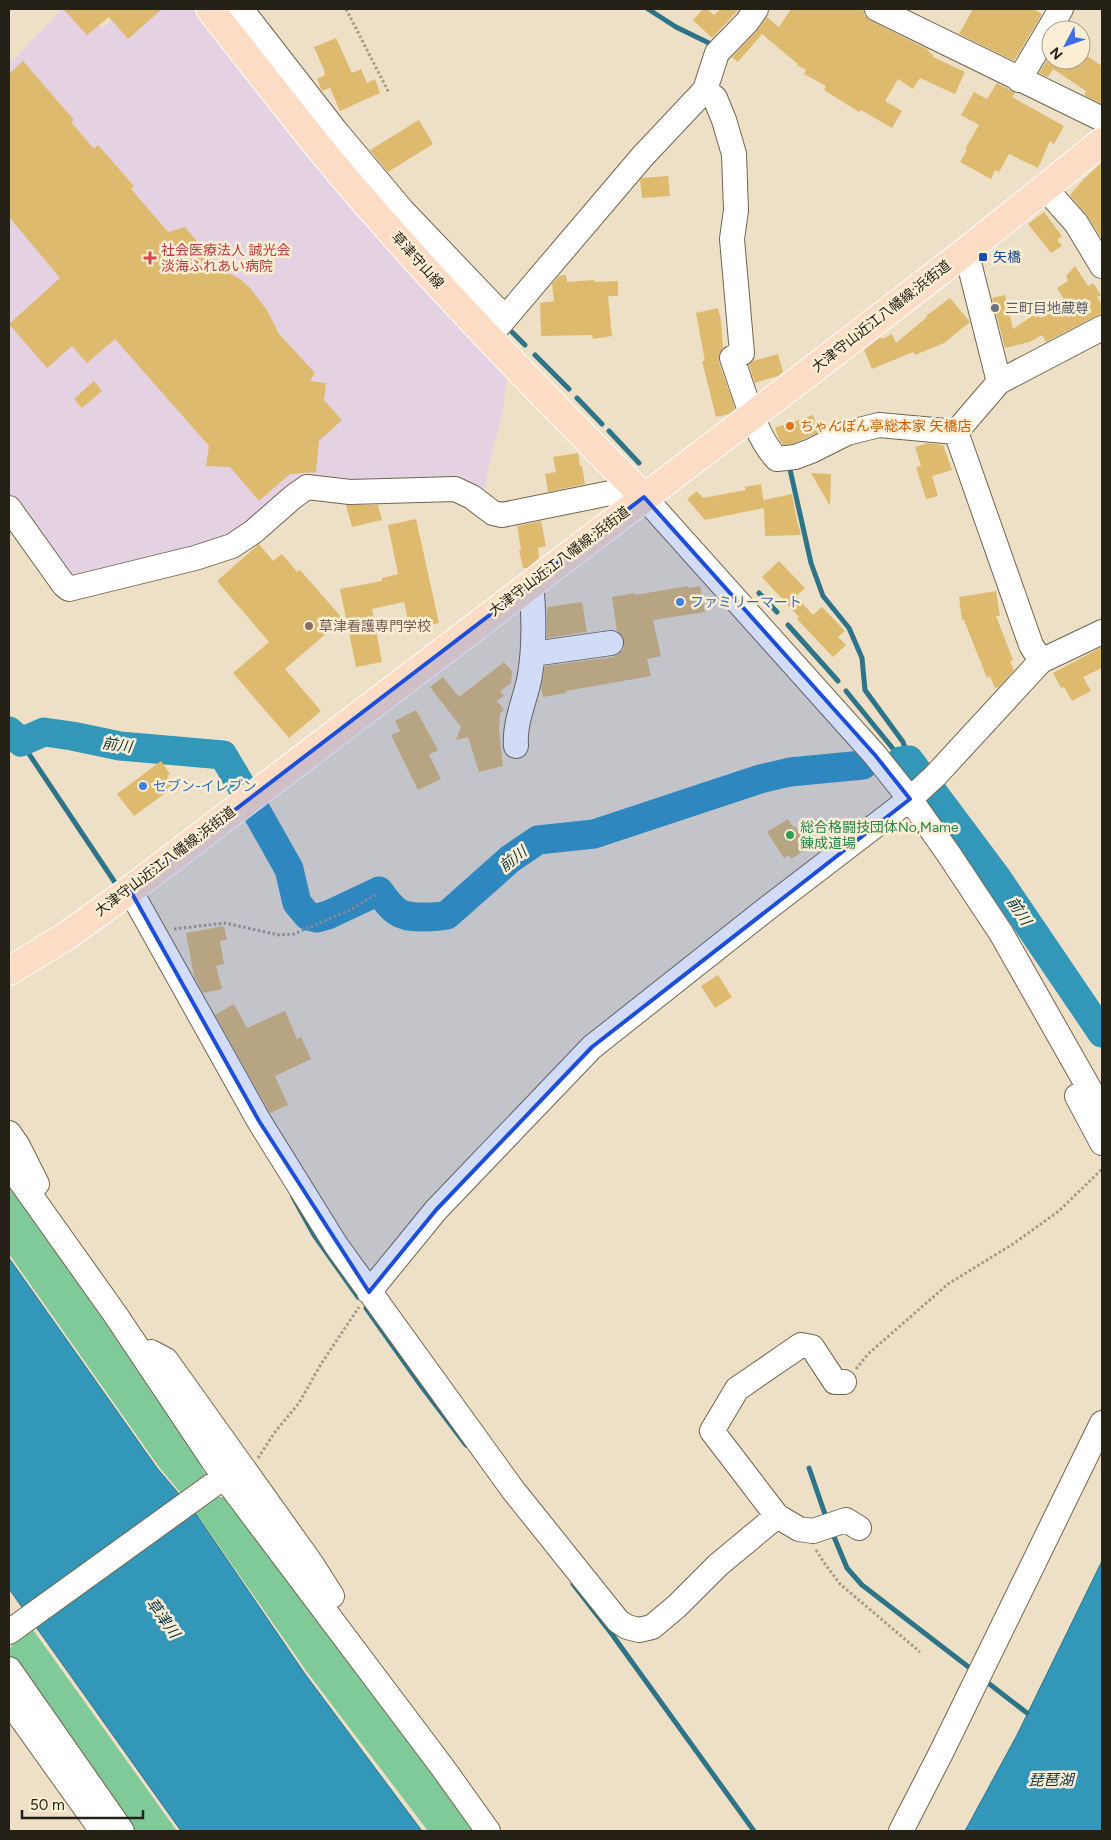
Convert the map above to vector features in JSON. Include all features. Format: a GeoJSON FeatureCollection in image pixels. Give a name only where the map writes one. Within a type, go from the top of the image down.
{"type":"FeatureCollection","features":[{"type":"Feature","properties":{"kind":"main road","name":"草津守山線"},"geometry":{"type":"LineString","coordinates":[[210,9],[323,152],[396,236],[497,328],[639,493]]}},
{"type":"Feature","properties":{"kind":"main road","name":"大津守山近江八幡線;浜街道"},"geometry":{"type":"LineString","coordinates":[[9,971],[68,935],[130,890],[531,582],[639,493],[752,415],[966,251],[1102,142]]}},
{"type":"Feature","properties":{"kind":"street"},"geometry":{"type":"LineString","coordinates":[[242,9],[335,130],[497,328],[642,157],[705,90],[717,53],[747,22],[756,9]]}},
{"type":"Feature","properties":{"kind":"street"},"geometry":{"type":"LineString","coordinates":[[878,9],[1019,80],[1102,119]]}},
{"type":"Feature","properties":{"kind":"street"},"geometry":{"type":"LineString","coordinates":[[1019,80],[1061,9]]}},
{"type":"Feature","properties":{"kind":"street"},"geometry":{"type":"LineString","coordinates":[[705,90],[715,98],[734,154],[736,210],[732,239],[742,353],[732,358],[752,415],[770,452],[777,459],[795,457],[812,451],[847,433],[879,425],[956,432]]}},
{"type":"Feature","properties":{"kind":"street"},"geometry":{"type":"LineString","coordinates":[[1044,187],[1076,223],[1102,266]]}},
{"type":"Feature","properties":{"kind":"street"},"geometry":{"type":"LineString","coordinates":[[966,251],[999,382]]}},
{"type":"Feature","properties":{"kind":"street"},"geometry":{"type":"LineString","coordinates":[[956,432],[999,382],[1102,328]]}},
{"type":"Feature","properties":{"kind":"street"},"geometry":{"type":"LineString","coordinates":[[956,432],[1031,646],[1041,661]]}},
{"type":"Feature","properties":{"kind":"street"},"geometry":{"type":"LineString","coordinates":[[9,508],[64,585],[69,589],[195,558],[232,546],[253,532],[307,487],[350,492],[455,489],[472,497],[493,512],[502,515],[639,493],[875,755],[911,792],[950,856],[1002,933],[1102,1111]]}},
{"type":"Feature","properties":{"kind":"street"},"geometry":{"type":"LineString","coordinates":[[516,746],[516,726],[524,701],[533,654],[534,612],[531,582]]}},
{"type":"Feature","properties":{"kind":"street"},"geometry":{"type":"LineString","coordinates":[[369,1292],[436,1210],[592,1047],[911,792],[1041,661],[1102,632]]}},
{"type":"Feature","properties":{"kind":"street"},"geometry":{"type":"LineString","coordinates":[[533,654],[611,643]]}},
{"type":"Feature","properties":{"kind":"street"},"geometry":{"type":"LineString","coordinates":[[911,792],[924,841],[994,948],[1102,1143]]}},
{"type":"Feature","properties":{"kind":"street"},"geometry":{"type":"LineString","coordinates":[[130,890],[259,1122],[336,1245],[513,1490],[618,1621],[627,1627],[639,1630],[652,1627],[677,1606],[718,1565],[777,1516]]}},
{"type":"Feature","properties":{"kind":"street"},"geometry":{"type":"LineString","coordinates":[[9,1133],[40,1188],[140,1328],[148,1355]]}},
{"type":"Feature","properties":{"kind":"street"},"geometry":{"type":"LineString","coordinates":[[9,1165],[148,1355],[226,1480],[443,1768],[488,1831]]}},
{"type":"Feature","properties":{"kind":"street"},"geometry":{"type":"LineString","coordinates":[[844,1382],[835,1382],[812,1347],[800,1345],[737,1389],[712,1431],[777,1516],[804,1530],[813,1531],[846,1520],[860,1528]]}},
{"type":"Feature","properties":{"kind":"street"},"geometry":{"type":"LineString","coordinates":[[901,1831],[946,1744],[1102,1423]]}},
{"type":"Feature","properties":{"kind":"street"},"geometry":{"type":"LineString","coordinates":[[9,1632],[226,1480]]}},
{"type":"Feature","properties":{"kind":"street"},"geometry":{"type":"LineString","coordinates":[[9,1669],[122,1831]]}},
{"type":"Feature","properties":{"kind":"street"},"geometry":{"type":"LineString","coordinates":[[9,1680],[114,1831]]}},
{"type":"Feature","properties":{"kind":"street"},"geometry":{"type":"LineString","coordinates":[[9,1701],[102,1831]]}},
{"type":"Feature","properties":{"kind":"path"},"geometry":{"type":"LineString","coordinates":[[346,9],[389,93]]}},
{"type":"Feature","properties":{"kind":"path"},"geometry":{"type":"LineString","coordinates":[[153,932],[225,923],[279,935],[294,934],[352,909],[375,895]]}},
{"type":"Feature","properties":{"kind":"path"},"geometry":{"type":"LineString","coordinates":[[844,1382],[852,1375],[868,1354],[948,1284],[1013,1244],[1059,1211],[1102,1169]]}},
{"type":"Feature","properties":{"kind":"path"},"geometry":{"type":"LineString","coordinates":[[226,1480],[275,1432],[299,1403],[321,1364],[369,1292]]}},
{"type":"Feature","properties":{"kind":"path"},"geometry":{"type":"LineString","coordinates":[[804,1530],[840,1584],[920,1652]]}},
{"type":"Feature","properties":{"kind":"highlighted area"},"geometry":{"type":"Polygon","coordinates":[[[644,497],[875,755],[910,799],[592,1047],[436,1210],[369,1292],[259,1121],[130,890],[644,497]]]}},
{"type":"Feature","properties":{"kind":"shaded area"},"geometry":{"type":"Polygon","coordinates":[[[62,9],[81,9],[103,28],[124,9],[194,9],[269,101],[507,377],[502,415],[489,464],[484,495],[306,482],[239,539],[67,583],[9,503],[9,65],[62,9]]]}},
{"type":"Feature","properties":{"kind":"green space"},"geometry":{"type":"Polygon","coordinates":[[[9,1179],[207,1464],[202,1469],[206,1474],[205,1481],[184,1497],[159,1467],[9,1254],[9,1179]]]}},
{"type":"Feature","properties":{"kind":"green space"},"geometry":{"type":"Polygon","coordinates":[[[215,1496],[225,1498],[230,1496],[480,1831],[428,1831],[307,1672],[194,1510],[215,1496]]]}},
{"type":"Feature","properties":{"kind":"green space"},"geometry":{"type":"Polygon","coordinates":[[[31,1627],[177,1831],[132,1831],[9,1658],[9,1652],[13,1643],[31,1627]]]}},
{"type":"Feature","properties":{"kind":"water","name":"草津川"},"geometry":{"type":"Polygon","coordinates":[[[9,1258],[157,1468],[196,1514],[305,1674],[422,1831],[181,1831],[9,1589],[9,1258]]]}},
{"type":"Feature","properties":{"kind":"water","name":"琵琶湖"},"geometry":{"type":"Polygon","coordinates":[[[1102,1561],[1102,1831],[965,1831],[1017,1735],[1102,1561]]]}},
{"type":"Feature","properties":{"kind":"building"},"geometry":{"type":"Polygon","coordinates":[[[63,9],[162,9],[128,39],[109,17],[87,35],[63,9]]]}},
{"type":"Feature","properties":{"kind":"building"},"geometry":{"type":"Polygon","coordinates":[[[703,9],[707,9],[714,15],[720,9],[739,9],[712,38],[693,20],[703,9]]]}},
{"type":"Feature","properties":{"kind":"building"},"geometry":{"type":"Polygon","coordinates":[[[791,9],[863,9],[865,16],[871,21],[929,50],[933,57],[965,72],[955,94],[920,78],[913,89],[898,79],[885,101],[902,111],[892,128],[861,110],[859,112],[824,90],[826,86],[804,74],[806,70],[797,65],[762,34],[738,62],[732,57],[757,31],[767,17],[779,27],[791,9]]]}},
{"type":"Feature","properties":{"kind":"building"},"geometry":{"type":"Polygon","coordinates":[[[973,9],[1033,9],[1042,14],[1014,61],[959,34],[973,9]]]}},
{"type":"Feature","properties":{"kind":"building"},"geometry":{"type":"Polygon","coordinates":[[[336,38],[352,73],[361,69],[367,83],[375,79],[380,93],[340,111],[330,88],[322,91],[317,79],[325,75],[325,72],[314,47],[336,38]]]}},
{"type":"Feature","properties":{"kind":"building"},"geometry":{"type":"Polygon","coordinates":[[[1091,59],[1102,66],[1102,104],[1084,95],[1086,91],[1054,70],[1091,70],[1091,59]]]}},
{"type":"Feature","properties":{"kind":"building"},"geometry":{"type":"Polygon","coordinates":[[[23,61],[74,120],[71,122],[94,149],[98,145],[134,186],[131,189],[168,232],[185,227],[218,267],[241,280],[250,288],[267,310],[279,334],[315,373],[310,381],[326,383],[324,400],[342,420],[319,441],[316,472],[290,474],[259,501],[230,467],[206,466],[209,446],[115,339],[87,363],[72,346],[47,368],[9,324],[60,278],[9,217],[9,74],[23,61]]]}},
{"type":"Feature","properties":{"kind":"building"},"geometry":{"type":"Polygon","coordinates":[[[1041,70],[1052,70],[1048,77],[1039,73],[1041,70]]]}},
{"type":"Feature","properties":{"kind":"building"},"geometry":{"type":"Polygon","coordinates":[[[997,83],[1015,93],[1012,97],[1064,126],[1054,144],[1050,141],[1038,168],[1009,154],[999,172],[995,170],[991,179],[960,162],[979,125],[961,115],[974,92],[987,99],[997,83]]]}},
{"type":"Feature","properties":{"kind":"building"},"geometry":{"type":"Polygon","coordinates":[[[419,120],[433,144],[388,172],[370,150],[419,120]]]}},
{"type":"Feature","properties":{"kind":"building"},"geometry":{"type":"Polygon","coordinates":[[[1102,162],[1102,239],[1086,214],[1070,195],[1102,162]]]}},
{"type":"Feature","properties":{"kind":"building"},"geometry":{"type":"Polygon","coordinates":[[[668,176],[670,196],[642,198],[640,180],[642,178],[668,176]]]}},
{"type":"Feature","properties":{"kind":"building"},"geometry":{"type":"Polygon","coordinates":[[[1044,212],[1062,236],[1057,240],[1062,246],[1051,253],[1028,224],[1044,212]]]}},
{"type":"Feature","properties":{"kind":"building"},"geometry":{"type":"Polygon","coordinates":[[[1075,266],[1088,286],[1093,283],[1101,295],[1097,297],[1102,305],[1102,314],[1046,342],[1042,335],[1030,342],[1005,348],[992,298],[1005,295],[1013,329],[1037,313],[1040,318],[1065,301],[1057,288],[1068,281],[1066,276],[1075,266]]]}},
{"type":"Feature","properties":{"kind":"building"},"geometry":{"type":"Polygon","coordinates":[[[566,275],[567,282],[618,281],[618,296],[608,296],[612,336],[593,339],[592,335],[541,336],[540,303],[554,301],[552,284],[559,276],[566,275]]]}},
{"type":"Feature","properties":{"kind":"building"},"geometry":{"type":"Polygon","coordinates":[[[950,298],[970,322],[944,343],[915,355],[913,352],[872,369],[864,350],[881,337],[882,339],[892,334],[896,343],[926,316],[950,298]]]}},
{"type":"Feature","properties":{"kind":"building"},"geometry":{"type":"Polygon","coordinates":[[[718,308],[723,348],[719,356],[719,362],[735,409],[729,414],[716,417],[702,361],[705,361],[696,313],[718,308]]]}},
{"type":"Feature","properties":{"kind":"building"},"geometry":{"type":"Polygon","coordinates":[[[778,354],[783,372],[778,376],[755,383],[749,365],[753,361],[778,354]]]}},
{"type":"Feature","properties":{"kind":"building"},"geometry":{"type":"Polygon","coordinates":[[[94,381],[102,391],[82,408],[74,399],[94,381]]]}},
{"type":"Feature","properties":{"kind":"building"},"geometry":{"type":"Polygon","coordinates":[[[813,415],[819,432],[792,444],[783,445],[775,428],[813,415]]]}},
{"type":"Feature","properties":{"kind":"building"},"geometry":{"type":"Polygon","coordinates":[[[928,443],[943,445],[952,470],[932,476],[938,496],[926,499],[916,467],[921,466],[915,447],[928,443]]]}},
{"type":"Feature","properties":{"kind":"building"},"geometry":{"type":"Polygon","coordinates":[[[578,453],[585,484],[548,492],[545,474],[556,472],[553,457],[578,453]]]}},
{"type":"Feature","properties":{"kind":"building"},"geometry":{"type":"Polygon","coordinates":[[[811,473],[831,474],[830,506],[811,473]]]}},
{"type":"Feature","properties":{"kind":"building"},"geometry":{"type":"Polygon","coordinates":[[[761,484],[764,503],[764,500],[792,494],[801,535],[765,536],[764,508],[705,520],[687,499],[697,491],[703,498],[746,490],[745,487],[761,484]]]}},
{"type":"Feature","properties":{"kind":"building"},"geometry":{"type":"Polygon","coordinates":[[[346,505],[378,505],[382,520],[352,527],[346,505]]]}},
{"type":"Feature","properties":{"kind":"building"},"geometry":{"type":"Polygon","coordinates":[[[416,519],[439,623],[410,629],[404,602],[372,609],[382,662],[356,667],[340,589],[382,581],[382,578],[398,574],[388,525],[416,519]]]}},
{"type":"Feature","properties":{"kind":"building"},"geometry":{"type":"Polygon","coordinates":[[[541,521],[546,546],[538,548],[539,558],[527,568],[523,568],[517,526],[541,521]]]}},
{"type":"Feature","properties":{"kind":"building"},"geometry":{"type":"Polygon","coordinates":[[[259,544],[273,561],[282,554],[297,572],[300,570],[343,619],[285,669],[321,711],[289,738],[233,673],[269,642],[217,581],[259,544]]]}},
{"type":"Feature","properties":{"kind":"building"},"geometry":{"type":"Polygon","coordinates":[[[779,561],[805,588],[796,596],[813,615],[822,607],[845,631],[838,637],[846,645],[833,657],[797,619],[799,617],[762,577],[779,561]]]}},
{"type":"Feature","properties":{"kind":"building"},"geometry":{"type":"Polygon","coordinates":[[[688,586],[688,588],[700,586],[705,612],[653,620],[661,656],[647,659],[651,676],[543,697],[541,689],[545,666],[613,657],[624,649],[622,635],[617,631],[612,597],[688,586]]]}},
{"type":"Feature","properties":{"kind":"building"},"geometry":{"type":"Polygon","coordinates":[[[996,591],[1000,616],[996,616],[1013,660],[1010,661],[1014,670],[999,687],[995,688],[990,676],[987,678],[964,620],[962,620],[959,597],[996,591]]]}},
{"type":"Feature","properties":{"kind":"building"},"geometry":{"type":"Polygon","coordinates":[[[582,602],[587,632],[547,638],[547,607],[582,602]]]}},
{"type":"Feature","properties":{"kind":"building"},"geometry":{"type":"Polygon","coordinates":[[[1102,647],[1102,668],[1083,677],[1091,691],[1072,701],[1064,687],[1061,688],[1053,673],[1102,647]]]}},
{"type":"Feature","properties":{"kind":"building"},"geometry":{"type":"Polygon","coordinates":[[[504,662],[512,671],[511,683],[500,691],[504,696],[497,701],[504,710],[500,713],[499,731],[503,766],[479,772],[468,737],[456,740],[461,727],[430,687],[443,677],[459,697],[504,662]]]}},
{"type":"Feature","properties":{"kind":"building"},"geometry":{"type":"Polygon","coordinates":[[[416,710],[438,750],[429,755],[441,779],[418,790],[391,735],[400,731],[395,721],[416,710]]]}},
{"type":"Feature","properties":{"kind":"building"},"geometry":{"type":"Polygon","coordinates":[[[161,761],[170,774],[167,776],[173,784],[167,789],[168,791],[134,816],[117,794],[161,761]]]}},
{"type":"Feature","properties":{"kind":"building"},"geometry":{"type":"Polygon","coordinates":[[[788,819],[805,842],[801,844],[805,850],[791,859],[789,855],[784,858],[767,832],[788,819]]]}},
{"type":"Feature","properties":{"kind":"building"},"geometry":{"type":"Polygon","coordinates":[[[224,926],[227,940],[220,941],[224,964],[216,966],[222,989],[203,993],[194,976],[186,933],[224,926]]]}},
{"type":"Feature","properties":{"kind":"building"},"geometry":{"type":"Polygon","coordinates":[[[718,975],[732,997],[715,1008],[701,986],[718,975]]]}},
{"type":"Feature","properties":{"kind":"building"},"geometry":{"type":"Polygon","coordinates":[[[234,1004],[247,1028],[285,1011],[297,1039],[301,1037],[311,1059],[275,1076],[288,1105],[270,1113],[215,1015],[234,1004]]]}},
{"type":"Feature","properties":{"kind":"waterway"},"geometry":{"type":"LineString","coordinates":[[648,9],[676,27],[713,45]]}},
{"type":"Feature","properties":{"kind":"waterway"},"geometry":{"type":"LineString","coordinates":[[512,332],[525,345]]}},
{"type":"Feature","properties":{"kind":"waterway"},"geometry":{"type":"LineString","coordinates":[[535,355],[569,389]]}},
{"type":"Feature","properties":{"kind":"waterway"},"geometry":{"type":"LineString","coordinates":[[577,398],[602,424]]}},
{"type":"Feature","properties":{"kind":"waterway"},"geometry":{"type":"LineString","coordinates":[[609,431],[639,463]]}},
{"type":"Feature","properties":{"kind":"waterway"},"geometry":{"type":"LineString","coordinates":[[789,465],[811,563],[823,596],[849,628],[862,658],[865,690],[903,742],[909,760]]}},
{"type":"Feature","properties":{"kind":"waterway"},"geometry":{"type":"LineString","coordinates":[[759,593],[777,612]]}},
{"type":"Feature","properties":{"kind":"waterway"},"geometry":{"type":"LineString","coordinates":[[788,625],[838,681]]}},
{"type":"Feature","properties":{"kind":"waterway"},"geometry":{"type":"LineString","coordinates":[[846,691],[903,761]]}},
{"type":"Feature","properties":{"kind":"waterway","name":"前川"},"geometry":{"type":"LineString","coordinates":[[9,731],[21,742],[44,732],[120,746],[223,755],[243,789]]}},
{"type":"Feature","properties":{"kind":"waterway"},"geometry":{"type":"LineString","coordinates":[[21,742],[116,884]]}},
{"type":"Feature","properties":{"kind":"waterway","name":"前川"},"geometry":{"type":"LineString","coordinates":[[901,761],[909,760],[921,776]]}},
{"type":"Feature","properties":{"kind":"waterway","name":"前川"},"geometry":{"type":"LineString","coordinates":[[254,807],[289,869],[297,903],[308,916],[317,918],[328,915],[379,891],[397,912],[415,917],[435,917],[447,915],[510,859],[538,840],[594,834],[760,779],[790,772],[863,765]]}},
{"type":"Feature","properties":{"kind":"waterway","name":"前川"},"geometry":{"type":"LineString","coordinates":[[932,791],[997,878],[1102,1033]]}},
{"type":"Feature","properties":{"kind":"waterway"},"geometry":{"type":"LineString","coordinates":[[293,1197],[314,1235],[358,1297]]}},
{"type":"Feature","properties":{"kind":"waterway"},"geometry":{"type":"LineString","coordinates":[[366,1308],[466,1445]]}},
{"type":"Feature","properties":{"kind":"waterway"},"geometry":{"type":"LineString","coordinates":[[809,1468],[827,1520]]}},
{"type":"Feature","properties":{"kind":"waterway"},"geometry":{"type":"LineString","coordinates":[[832,1532],[847,1568],[862,1585],[975,1672]]}},
{"type":"Feature","properties":{"kind":"waterway"},"geometry":{"type":"LineString","coordinates":[[573,1584],[611,1633],[754,1831]]}},
{"type":"Feature","properties":{"kind":"waterway"},"geometry":{"type":"LineString","coordinates":[[983,1679],[1027,1713]]}},
{"type":"Feature","properties":{"kind":"place","name":"矢橋"},"geometry":{"type":"Point","coordinates":[983,257]}},
{"type":"Feature","properties":{"kind":"place","name":"社会医療法人 誠光会 淡海ふれあい病院"},"geometry":{"type":"Point","coordinates":[150,258]}},
{"type":"Feature","properties":{"kind":"place","name":"三町目地蔵尊"},"geometry":{"type":"Point","coordinates":[995,308]}},
{"type":"Feature","properties":{"kind":"place","name":"ちゃんぽん亭総本家 矢橋店"},"geometry":{"type":"Point","coordinates":[790,426]}},
{"type":"Feature","properties":{"kind":"place","name":"ファミリーマート"},"geometry":{"type":"Point","coordinates":[680,602]}},
{"type":"Feature","properties":{"kind":"place","name":"草津看護専門学校"},"geometry":{"type":"Point","coordinates":[309,626]}},
{"type":"Feature","properties":{"kind":"place","name":"セブン-イレブン"},"geometry":{"type":"Point","coordinates":[143,786]}},
{"type":"Feature","properties":{"kind":"place","name":"総合格闘技団体No,Mame 錬成道場"},"geometry":{"type":"Point","coordinates":[790,835]}}]}
